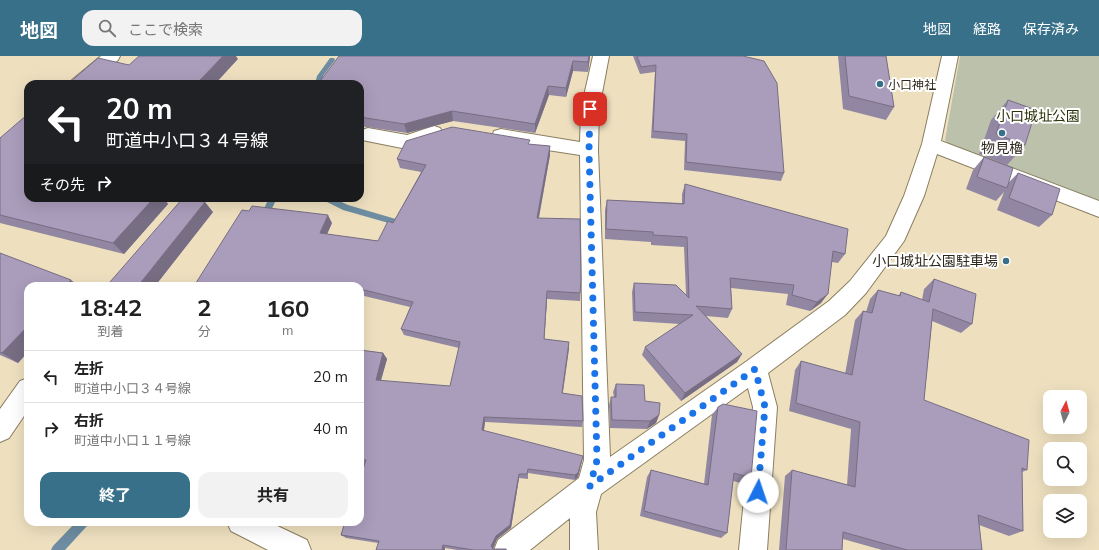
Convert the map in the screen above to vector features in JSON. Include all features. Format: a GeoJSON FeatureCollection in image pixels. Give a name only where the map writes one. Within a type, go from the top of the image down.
{"type":"FeatureCollection","features":[{"type":"Feature","properties":{"kind":"street"},"geometry":{"type":"LineString","coordinates":[[83,80],[112,56]]}},
{"type":"Feature","properties":{"kind":"street"},"geometry":{"type":"LineString","coordinates":[[584,550],[584,512],[597,460],[589,150],[590,109],[601,56]]}},
{"type":"Feature","properties":{"kind":"street"},"geometry":{"type":"LineString","coordinates":[[508,550],[590,486],[755,369],[837,308],[875,267],[894,241],[905,219],[922,176],[931,144],[950,56]]}},
{"type":"Feature","properties":{"kind":"street"},"geometry":{"type":"LineString","coordinates":[[368,135],[407,142],[448,129]]}},
{"type":"Feature","properties":{"kind":"street"},"geometry":{"type":"LineString","coordinates":[[482,133],[589,150]]}},
{"type":"Feature","properties":{"kind":"street"},"geometry":{"type":"LineString","coordinates":[[931,144],[1099,209]]}},
{"type":"Feature","properties":{"kind":"street"},"geometry":{"type":"LineString","coordinates":[[753,550],[765,407],[755,369]]}},
{"type":"Feature","properties":{"kind":"street"},"geometry":{"type":"LineString","coordinates":[[10,414],[24,395]]}},
{"type":"Feature","properties":{"kind":"street"},"geometry":{"type":"LineString","coordinates":[[248,526],[296,550]]}},
{"type":"Feature","properties":{"kind":"green space","name":"小口城址公園"},"geometry":{"type":"Polygon","coordinates":[[[960,56],[1099,56],[1099,203],[950,146],[945,140],[960,56]]]}},
{"type":"Feature","properties":{"kind":"building"},"geometry":{"type":"Polygon","coordinates":[[[139,56],[223,56],[200,80],[73,80],[98,58],[129,65],[139,56]]]}},
{"type":"Feature","properties":{"kind":"building"},"geometry":{"type":"Polygon","coordinates":[[[339,56],[589,56],[588,62],[573,61],[566,88],[548,86],[535,124],[452,111],[404,124],[364,118],[364,80],[321,80],[339,56]]]}},
{"type":"Feature","properties":{"kind":"building"},"geometry":{"type":"Polygon","coordinates":[[[637,56],[743,56],[764,61],[777,83],[784,173],[686,162],[687,134],[653,131],[656,65],[641,67],[637,56]]]}},
{"type":"Feature","properties":{"kind":"building"},"geometry":{"type":"Polygon","coordinates":[[[845,56],[886,56],[894,107],[849,96],[845,56]]]}},
{"type":"Feature","properties":{"kind":"building"},"geometry":{"type":"Polygon","coordinates":[[[1008,100],[1036,110],[1025,145],[996,134],[1008,100]]]}},
{"type":"Feature","properties":{"kind":"building"},"geometry":{"type":"Polygon","coordinates":[[[24,117],[24,202],[150,202],[113,243],[0,215],[0,138],[24,117]]]}},
{"type":"Feature","properties":{"kind":"building"},"geometry":{"type":"Polygon","coordinates":[[[452,127],[530,140],[528,144],[550,146],[537,218],[580,219],[580,293],[547,291],[544,339],[569,342],[562,393],[582,396],[583,421],[484,417],[482,430],[583,456],[578,473],[575,475],[528,469],[527,474],[519,474],[510,525],[496,536],[491,546],[493,549],[506,550],[473,550],[443,545],[442,550],[376,550],[379,541],[341,535],[344,526],[364,526],[364,466],[366,460],[364,460],[364,351],[383,353],[376,380],[450,386],[460,342],[401,329],[413,302],[364,290],[364,282],[197,282],[242,210],[249,211],[252,206],[328,215],[320,233],[378,241],[388,221],[393,223],[426,165],[397,159],[406,141],[452,127]]]}},
{"type":"Feature","properties":{"kind":"building"},"geometry":{"type":"Polygon","coordinates":[[[984,157],[1013,168],[1007,188],[977,177],[984,157]]]}},
{"type":"Feature","properties":{"kind":"building"},"geometry":{"type":"Polygon","coordinates":[[[1018,173],[1060,189],[1052,215],[1009,198],[1018,173]]]}},
{"type":"Feature","properties":{"kind":"building"},"geometry":{"type":"Polygon","coordinates":[[[685,184],[848,229],[845,254],[833,251],[828,294],[817,302],[792,295],[794,285],[730,278],[732,309],[696,306],[742,354],[685,393],[645,347],[693,315],[635,312],[634,283],[676,285],[689,298],[687,237],[653,235],[653,232],[606,229],[607,200],[684,204],[685,184]]]}},
{"type":"Feature","properties":{"kind":"building"},"geometry":{"type":"Polygon","coordinates":[[[180,202],[205,202],[141,282],[110,282],[180,202]]]}},
{"type":"Feature","properties":{"kind":"building"},"geometry":{"type":"Polygon","coordinates":[[[0,253],[71,280],[69,282],[24,282],[24,330],[2,353],[0,352],[0,253]]]}},
{"type":"Feature","properties":{"kind":"building"},"geometry":{"type":"Polygon","coordinates":[[[934,279],[976,294],[972,324],[933,309],[924,400],[1029,440],[1027,470],[1022,468],[1023,531],[978,515],[982,550],[907,550],[843,532],[842,550],[786,550],[792,470],[855,487],[860,422],[796,403],[801,361],[852,375],[863,311],[872,313],[878,290],[900,296],[901,292],[929,302],[934,279]]]}},
{"type":"Feature","properties":{"kind":"building"},"geometry":{"type":"Polygon","coordinates":[[[616,384],[644,385],[645,401],[660,403],[659,415],[650,421],[612,420],[611,397],[616,397],[616,384]]]}},
{"type":"Feature","properties":{"kind":"building"},"geometry":{"type":"Polygon","coordinates":[[[723,404],[757,411],[751,478],[734,473],[727,533],[644,511],[651,470],[708,485],[718,407],[723,404]]]}},
{"type":"Feature","properties":{"kind":"waterway"},"geometry":{"type":"LineString","coordinates":[[320,80],[320,76],[332,60]]}},
{"type":"Feature","properties":{"kind":"waterway"},"geometry":{"type":"LineString","coordinates":[[263,219],[271,202]]}},
{"type":"Feature","properties":{"kind":"waterway"},"geometry":{"type":"LineString","coordinates":[[334,202],[346,208],[406,225]]}},
{"type":"Feature","properties":{"kind":"waterway"},"geometry":{"type":"LineString","coordinates":[[57,550],[79,526]]}},
{"type":"Feature","properties":{"kind":"place","name":"小口神社"},"geometry":{"type":"Point","coordinates":[880,84]}},
{"type":"Feature","properties":{"kind":"place","name":"物見櫓"},"geometry":{"type":"Point","coordinates":[1002,133]}},
{"type":"Feature","properties":{"kind":"place","name":"小口城址公園駐車場"},"geometry":{"type":"Point","coordinates":[1006,261]}},
{"type":"Feature","properties":{"kind":"route"},"geometry":{"type":"LineString","coordinates":[[590,109],[589,150],[597,460],[590,486],[755,369],[765,407],[758,492]]}}]}
